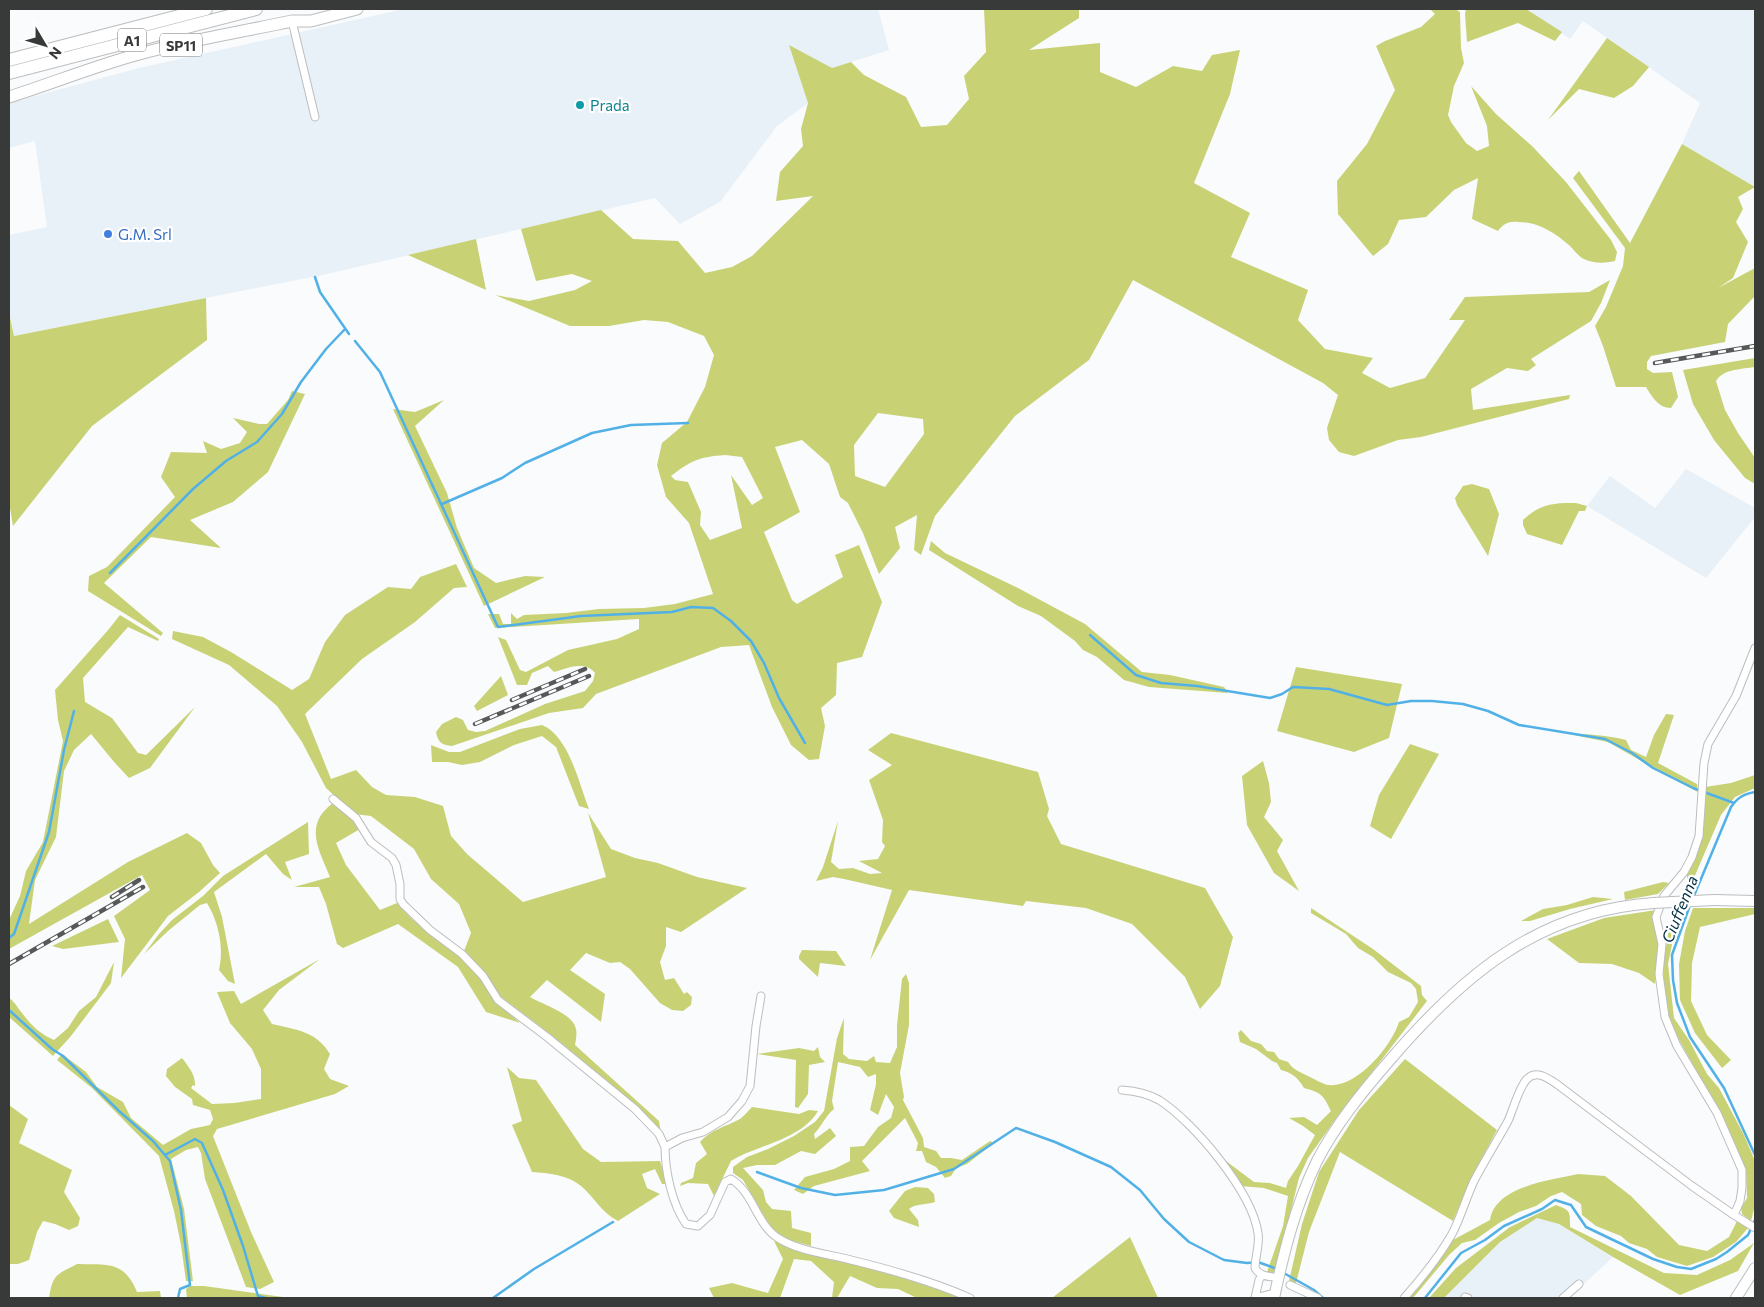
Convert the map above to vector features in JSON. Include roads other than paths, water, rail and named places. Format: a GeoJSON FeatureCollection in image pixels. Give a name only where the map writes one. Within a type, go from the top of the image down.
{"type":"FeatureCollection","features":[{"type":"Feature","properties":{"kind":"highway","name":"A1"},"geometry":{"type":"LineString","coordinates":[[9,60],[206,9]]}},
{"type":"Feature","properties":{"kind":"highway","name":"A1"},"geometry":{"type":"LineString","coordinates":[[9,73],[256,9]]}},
{"type":"Feature","properties":{"kind":"main road","name":"SP11"},"geometry":{"type":"LineString","coordinates":[[9,96],[52,84],[88,69],[142,53],[292,21],[311,20],[357,9]]}},
{"type":"Feature","properties":{"kind":"main road"},"geometry":{"type":"LineString","coordinates":[[1275,1296],[1294,1217],[1318,1159],[1354,1104],[1381,1070],[1425,1021],[1489,963],[1543,930],[1562,922],[1603,911],[1653,903],[1755,900]]}},
{"type":"Feature","properties":{"kind":"main road"},"geometry":{"type":"LineString","coordinates":[[1736,1298],[1755,1268]]}},
{"type":"Feature","properties":{"kind":"street"},"geometry":{"type":"LineString","coordinates":[[292,21],[315,116]]}},
{"type":"Feature","properties":{"kind":"street"},"geometry":{"type":"LineString","coordinates":[[1734,1215],[1740,1201],[1742,1170],[1717,1114],[1677,1046],[1666,1017],[1659,974],[1662,944],[1656,918],[1664,896],[1684,872],[1692,857],[1699,836],[1704,763],[1708,744],[1736,696],[1755,648]]}},
{"type":"Feature","properties":{"kind":"street"},"geometry":{"type":"LineString","coordinates":[[333,799],[356,818],[371,842],[392,858],[396,865],[400,884],[400,900],[403,904],[430,930],[462,954],[483,976],[498,1000],[547,1037],[635,1109],[659,1134],[665,1147],[665,1165],[670,1186],[680,1216],[686,1224],[698,1226],[710,1215],[725,1182],[731,1179],[737,1183],[750,1199],[762,1220],[777,1238],[803,1248],[917,1278],[970,1298]]}},
{"type":"Feature","properties":{"kind":"street"},"geometry":{"type":"LineString","coordinates":[[665,1147],[682,1138],[703,1132],[728,1117],[742,1101],[750,1086],[761,996]]}},
{"type":"Feature","properties":{"kind":"street"},"geometry":{"type":"LineString","coordinates":[[1404,1298],[1439,1255],[1453,1231],[1474,1181],[1508,1120],[1521,1089],[1527,1079],[1539,1074],[1558,1084],[1692,1186],[1755,1228]]}},
{"type":"Feature","properties":{"kind":"street"},"geometry":{"type":"LineString","coordinates":[[1122,1090],[1139,1091],[1159,1100],[1186,1121],[1203,1138],[1242,1191],[1253,1215],[1258,1235],[1255,1268],[1257,1272],[1273,1277]]}},
{"type":"Feature","properties":{"kind":"street"},"geometry":{"type":"LineString","coordinates":[[1262,1275],[1255,1298],[1275,1296]]}},
{"type":"Feature","properties":{"kind":"street"},"geometry":{"type":"LineString","coordinates":[[1564,1298],[1579,1284]]}},
{"type":"Feature","properties":{"kind":"street"},"geometry":{"type":"LineString","coordinates":[[1290,1285],[1318,1298]]}},
{"type":"Feature","properties":{"kind":"waterway"},"geometry":{"type":"LineString","coordinates":[[315,277],[320,292],[349,334]]}},
{"type":"Feature","properties":{"kind":"waterway"},"geometry":{"type":"LineString","coordinates":[[110,573],[193,489],[226,461],[257,442],[282,414],[301,382],[326,349],[345,329]]}},
{"type":"Feature","properties":{"kind":"waterway"},"geometry":{"type":"LineString","coordinates":[[355,341],[380,372],[498,627],[581,616],[672,612],[691,607],[713,608],[731,621],[751,641],[764,663],[779,698],[805,743]]}},
{"type":"Feature","properties":{"kind":"waterway"},"geometry":{"type":"LineString","coordinates":[[442,504],[502,478],[525,463],[592,433],[631,425],[688,423]]}},
{"type":"Feature","properties":{"kind":"waterway"},"geometry":{"type":"LineString","coordinates":[[1090,635],[1136,675],[1161,683],[1197,686],[1270,698],[1282,694],[1293,687],[1329,689],[1387,705],[1411,701],[1463,704],[1488,711],[1519,725],[1605,739],[1632,753],[1653,768],[1693,788],[1734,803]]}},
{"type":"Feature","properties":{"kind":"waterway"},"geometry":{"type":"LineString","coordinates":[[9,938],[14,934],[49,832],[64,750],[74,711]]}},
{"type":"Feature","properties":{"kind":"waterway","name":"Ciuffenna"},"geometry":{"type":"LineString","coordinates":[[1693,898],[1731,807],[1742,796],[1755,792]]}},
{"type":"Feature","properties":{"kind":"waterway","name":"Ciuffenna"},"geometry":{"type":"LineString","coordinates":[[1690,905],[1672,955],[1673,980],[1677,1003],[1690,1037],[1724,1088],[1755,1155]]}},
{"type":"Feature","properties":{"kind":"waterway"},"geometry":{"type":"LineString","coordinates":[[9,1010],[52,1049],[63,1056],[119,1111],[153,1141],[170,1161],[181,1210],[190,1285],[180,1289],[178,1298]]}},
{"type":"Feature","properties":{"kind":"waterway"},"geometry":{"type":"LineString","coordinates":[[757,1172],[801,1188],[835,1195],[884,1190],[954,1169],[1016,1128],[1055,1142],[1111,1167],[1140,1190],[1164,1219],[1189,1242],[1224,1260],[1247,1263],[1258,1262],[1277,1269]]}},
{"type":"Feature","properties":{"kind":"waterway"},"geometry":{"type":"LineString","coordinates":[[165,1155],[195,1139],[202,1143],[223,1190],[258,1296],[266,1298]]}},
{"type":"Feature","properties":{"kind":"waterway","name":"Ciuffenna"},"geometry":{"type":"LineString","coordinates":[[1425,1298],[1461,1253],[1485,1240],[1504,1226],[1542,1209],[1555,1200],[1571,1205],[1586,1227],[1653,1259],[1677,1267],[1691,1269],[1716,1259],[1727,1252],[1748,1235],[1755,1220]]}},
{"type":"Feature","properties":{"kind":"waterway"},"geometry":{"type":"LineString","coordinates":[[493,1298],[534,1269],[613,1222]]}},
{"type":"Feature","properties":{"kind":"waterway"},"geometry":{"type":"LineString","coordinates":[[1282,1272],[1314,1290],[1323,1298]]}},
{"type":"Feature","properties":{"kind":"railway"},"geometry":{"type":"LineString","coordinates":[[1655,363],[1755,346]]}},
{"type":"Feature","properties":{"kind":"railway"},"geometry":{"type":"LineString","coordinates":[[512,700],[585,669]]}},
{"type":"Feature","properties":{"kind":"railway"},"geometry":{"type":"LineString","coordinates":[[475,724],[589,676]]}},
{"type":"Feature","properties":{"kind":"railway"},"geometry":{"type":"LineString","coordinates":[[112,897],[139,880]]}},
{"type":"Feature","properties":{"kind":"railway"},"geometry":{"type":"LineString","coordinates":[[9,964],[143,887]]}},
{"type":"Feature","properties":{"kind":"place","name":"Prada"},"geometry":{"type":"Point","coordinates":[580,105]}},
{"type":"Feature","properties":{"kind":"place","name":"G.M. Srl"},"geometry":{"type":"Point","coordinates":[108,234]}}]}
